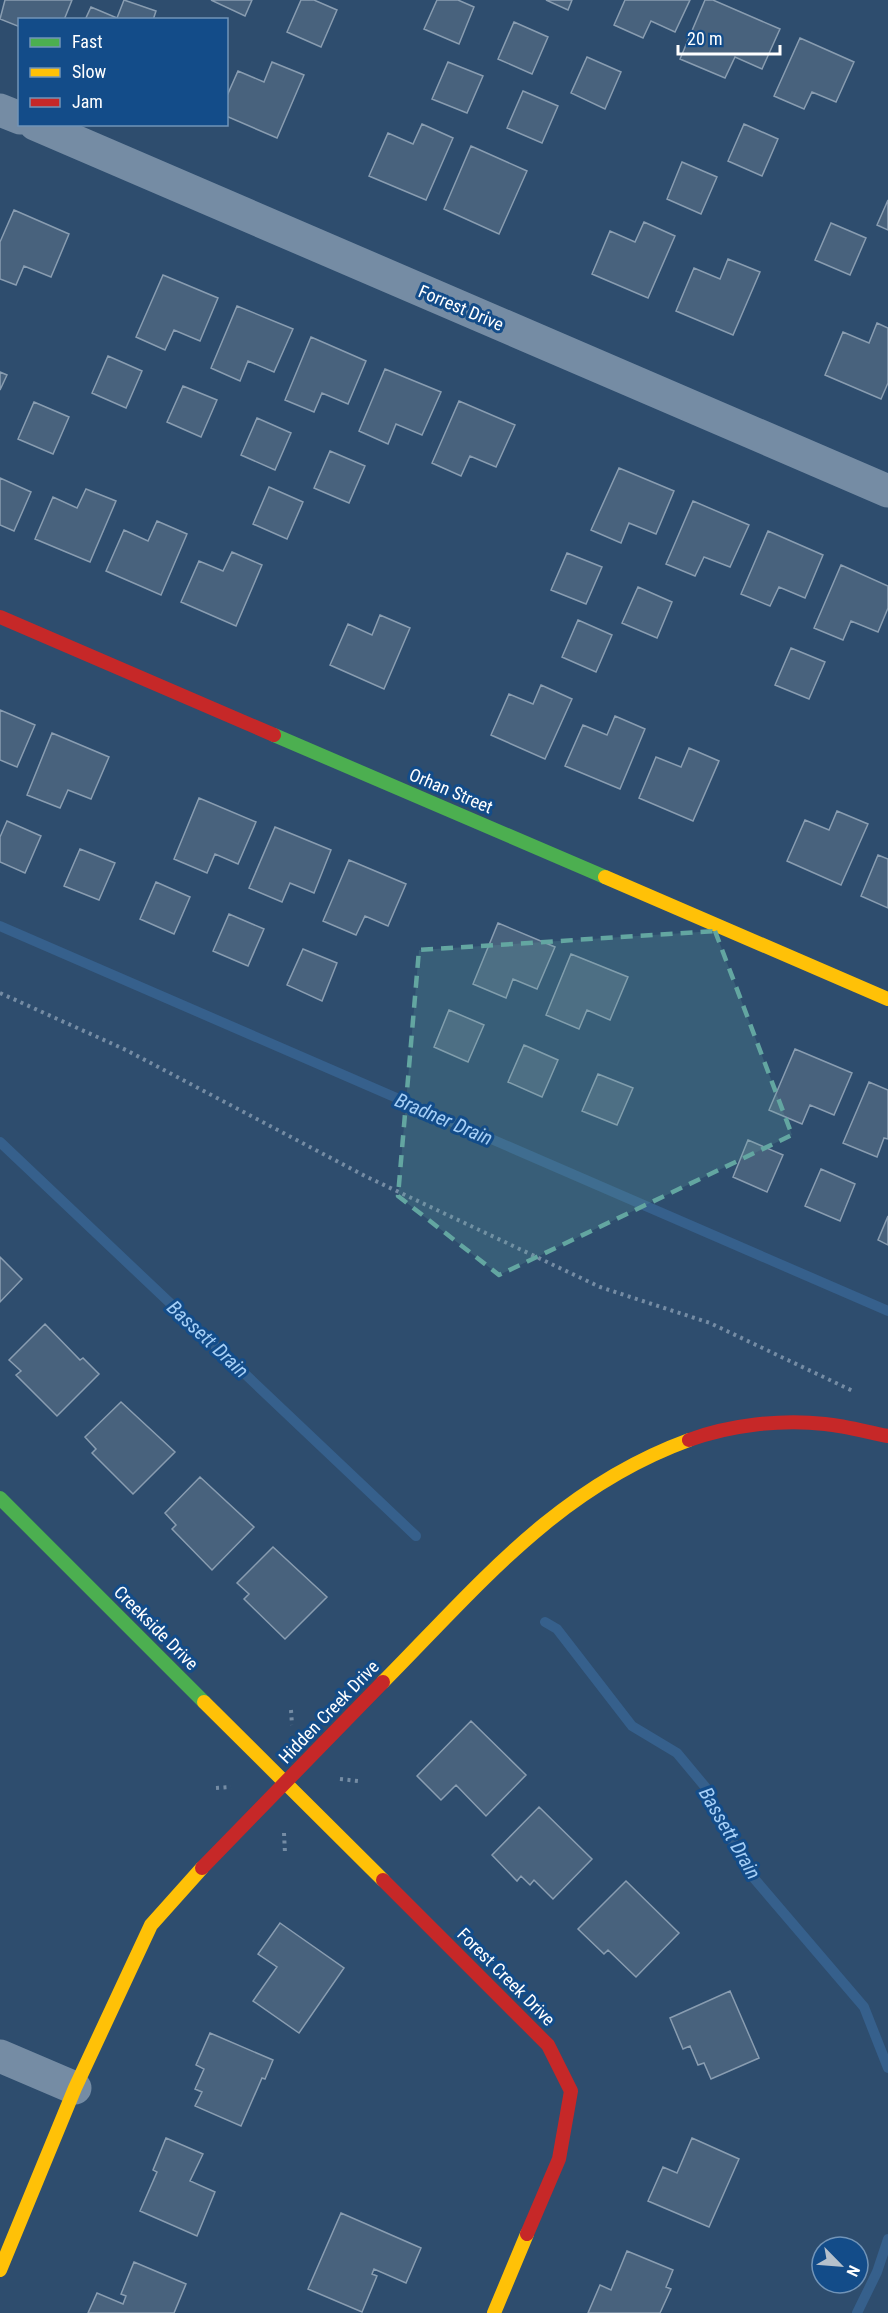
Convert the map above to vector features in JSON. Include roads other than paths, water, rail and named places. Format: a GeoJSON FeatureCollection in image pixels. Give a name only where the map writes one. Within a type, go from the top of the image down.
{"type":"FeatureCollection","features":[{"type":"Feature","properties":{"kind":"street"},"geometry":{"type":"LineString","coordinates":[[0,110],[18,117]]}},
{"type":"Feature","properties":{"kind":"street","name":"Forrest Drive"},"geometry":{"type":"LineString","coordinates":[[40,126],[888,491]]}},
{"type":"Feature","properties":{"kind":"street","name":"Orhan Street"},"geometry":{"type":"LineString","coordinates":[[0,617],[888,999]]}},
{"type":"Feature","properties":{"kind":"street","name":"Hidden Creek Drive"},"geometry":{"type":"LineString","coordinates":[[0,2270],[43,2171],[75,2088],[151,1925],[220,1847],[286,1783],[528,1535],[568,1501],[612,1473],[660,1450],[716,1432],[767,1423],[818,1423],[887,1436]]}},
{"type":"Feature","properties":{"kind":"street","name":"Creekside Drive"},"geometry":{"type":"LineString","coordinates":[[0,1498],[286,1783]]}},
{"type":"Feature","properties":{"kind":"street","name":"Forest Creek Drive"},"geometry":{"type":"LineString","coordinates":[[286,1783],[548,2045],[571,2091],[559,2159],[494,2313]]}},
{"type":"Feature","properties":{"kind":"street"},"geometry":{"type":"LineString","coordinates":[[0,2056],[75,2088]]}},
{"type":"Feature","properties":{"kind":"waterway","name":"Bradner Drain"},"geometry":{"type":"LineString","coordinates":[[0,926],[888,1311]]}},
{"type":"Feature","properties":{"kind":"waterway","name":"Bassett Drain"},"geometry":{"type":"LineString","coordinates":[[0,1142],[416,1536]]}},
{"type":"Feature","properties":{"kind":"waterway","name":"Bassett Drain"},"geometry":{"type":"LineString","coordinates":[[545,1622],[557,1629],[632,1726],[677,1753],[707,1789],[746,1869],[864,2007],[888,2068]]}},
{"type":"Feature","properties":{"kind":"waterway","name":"Bassett Drain"},"geometry":{"type":"LineString","coordinates":[[857,2313],[877,2272],[888,2239]]}}]}
